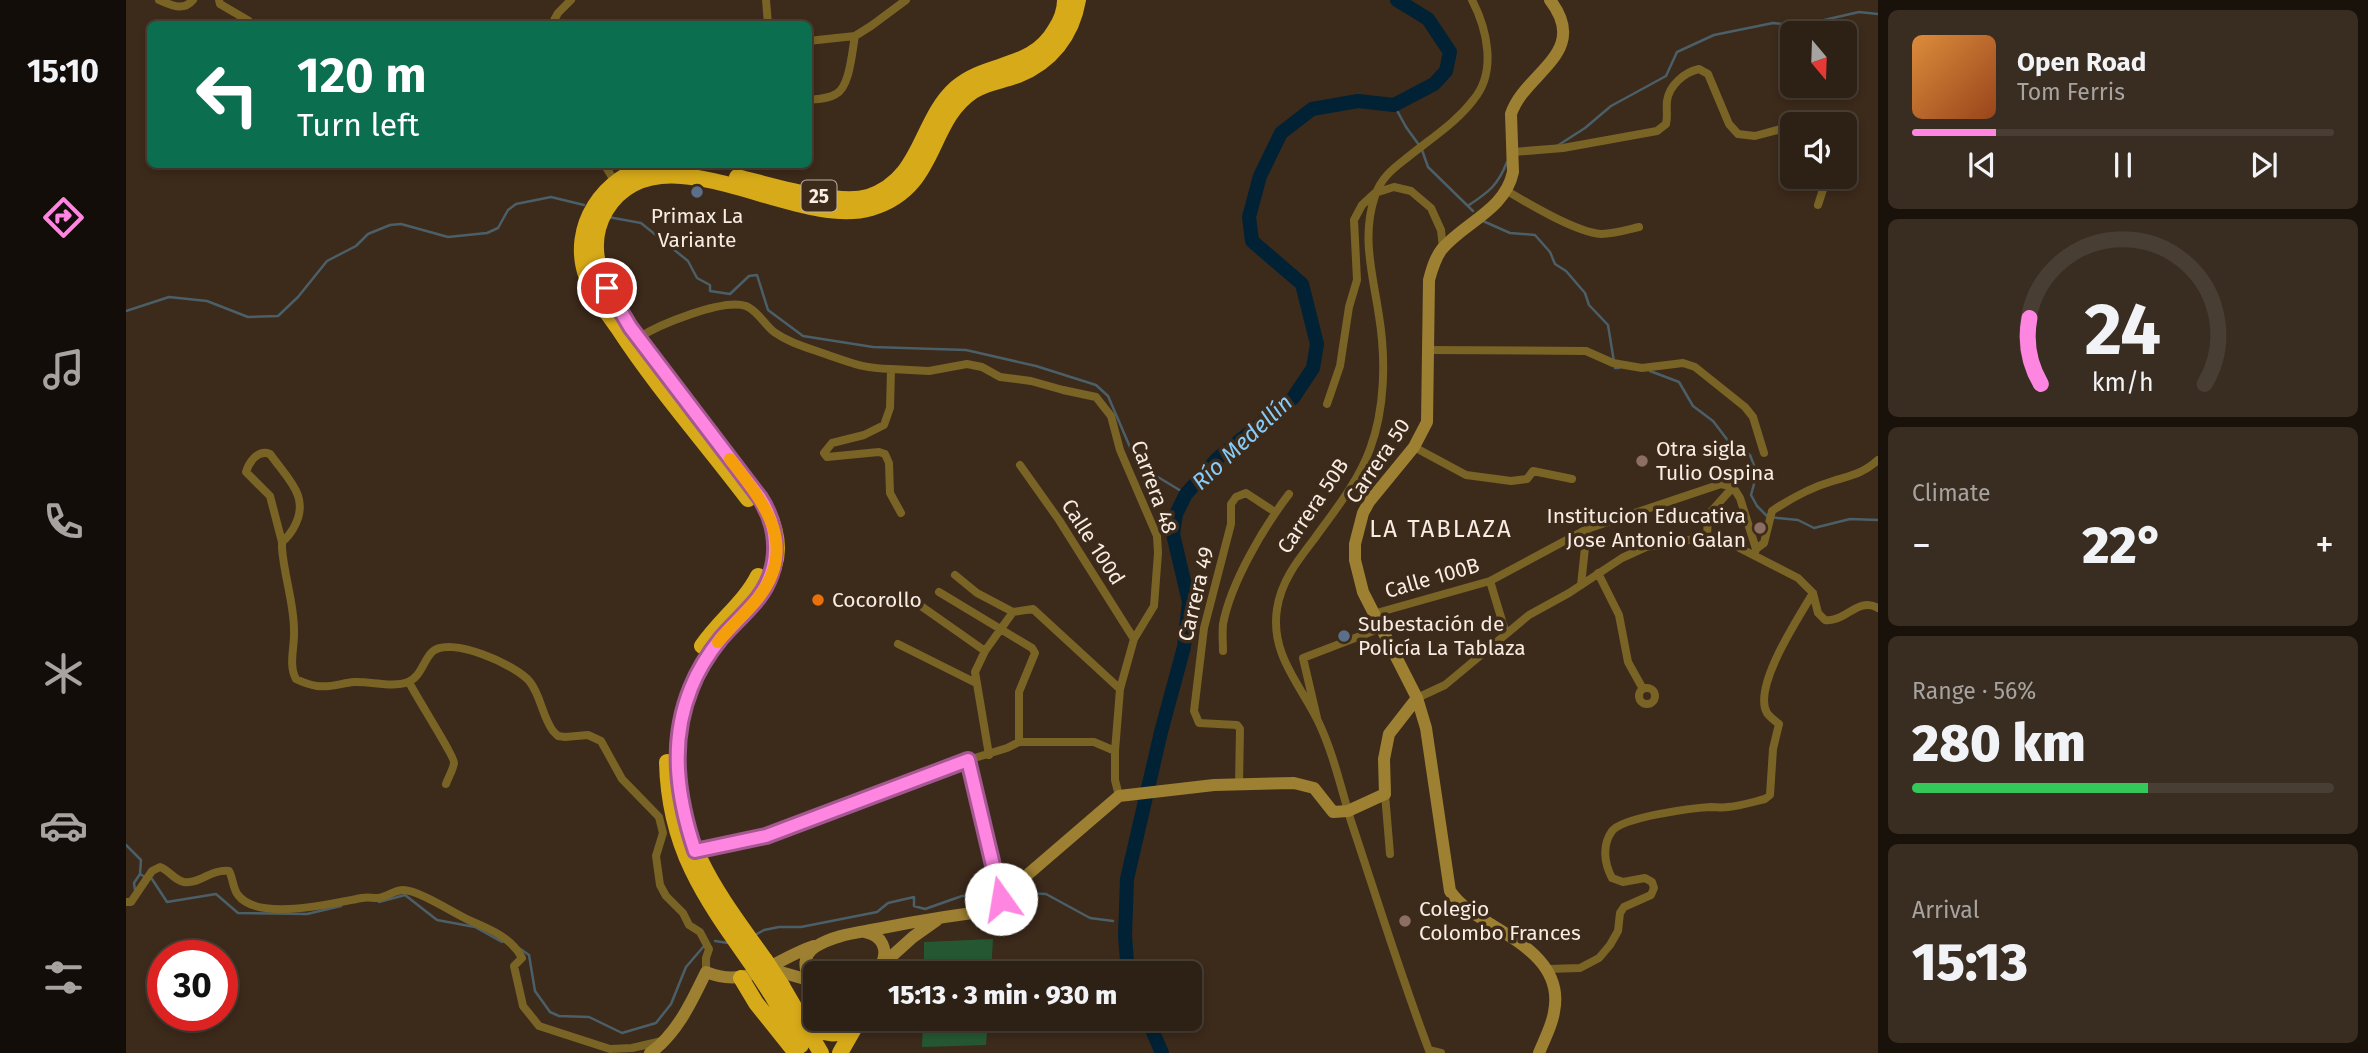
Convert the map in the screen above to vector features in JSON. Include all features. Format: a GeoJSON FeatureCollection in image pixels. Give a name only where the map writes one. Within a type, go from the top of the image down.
{"type":"FeatureCollection","features":[{"type":"Feature","properties":{"kind":"highway","name":"25"},"geometry":{"type":"LineString","coordinates":[[694,168],[836,200],[849,200],[878,193],[894,183],[908,168],[946,98],[972,78],[1012,64],[1038,50],[1049,40],[1073,1]]}},
{"type":"Feature","properties":{"kind":"highway","name":"25"},"geometry":{"type":"LineString","coordinates":[[760,965],[714,910],[688,863],[671,809],[667,760],[670,725],[682,685],[709,635],[755,583],[765,553],[764,532],[750,503],[628,345],[592,289],[586,276],[582,249],[587,221],[597,201],[615,182],[635,170],[680,175],[784,201],[838,211],[863,210],[880,205],[899,194],[920,172],[958,103],[979,88],[1034,67],[1057,48],[1070,27],[1073,1]]}},
{"type":"Feature","properties":{"kind":"highway","name":"25"},"geometry":{"type":"LineString","coordinates":[[653,170],[623,190],[608,206],[596,236],[596,257],[607,288],[638,338],[760,498],[770,515],[776,554],[769,579],[757,600],[708,656],[692,686],[681,722],[678,783],[687,828],[712,885],[760,965],[800,1017],[821,1053]]}},
{"type":"Feature","properties":{"kind":"highway"},"geometry":{"type":"LineString","coordinates":[[741,978],[756,1003],[796,1053]]}},
{"type":"Feature","properties":{"kind":"highway","name":"25"},"geometry":{"type":"LineString","coordinates":[[776,989],[805,1053]]}},
{"type":"Feature","properties":{"kind":"highway"},"geometry":{"type":"LineString","coordinates":[[819,1031],[826,1034],[840,1031]]}},
{"type":"Feature","properties":{"kind":"highway"},"geometry":{"type":"LineString","coordinates":[[840,1053],[852,1031]]}},
{"type":"Feature","properties":{"kind":"main road"},"geometry":{"type":"LineString","coordinates":[[1507,191],[1513,172],[1511,114],[1514,105],[1549,66],[1564,35],[1560,18],[1550,0]]}},
{"type":"Feature","properties":{"kind":"main road","name":"Carrera 50"},"geometry":{"type":"LineString","coordinates":[[1507,191],[1487,212],[1443,248],[1432,267],[1429,280],[1427,422],[1414,447],[1369,502],[1357,531],[1355,561],[1363,592],[1417,698],[1426,729],[1451,891],[1458,902],[1513,938],[1537,956],[1548,969]]}},
{"type":"Feature","properties":{"kind":"main road"},"geometry":{"type":"LineString","coordinates":[[657,1049],[688,1010],[706,972],[741,978],[760,965],[834,938],[1011,899],[1026,876],[1119,796],[1238,785],[1306,784],[1314,788],[1333,812],[1348,811],[1385,794],[1384,758],[1389,734],[1417,698]]}},
{"type":"Feature","properties":{"kind":"main road"},"geometry":{"type":"LineString","coordinates":[[886,961],[924,928],[948,915]]}},
{"type":"Feature","properties":{"kind":"main road"},"geometry":{"type":"LineString","coordinates":[[864,932],[876,936],[884,946],[883,961]]}},
{"type":"Feature","properties":{"kind":"main road"},"geometry":{"type":"LineString","coordinates":[[806,961],[814,948],[821,944]]}},
{"type":"Feature","properties":{"kind":"main road"},"geometry":{"type":"LineString","coordinates":[[760,965],[803,978]]}},
{"type":"Feature","properties":{"kind":"main road"},"geometry":{"type":"LineString","coordinates":[[1539,1053],[1554,1014],[1556,999],[1548,969]]}},
{"type":"Feature","properties":{"kind":"street"},"geometry":{"type":"LineString","coordinates":[[159,0],[179,8],[186,7],[193,0]]}},
{"type":"Feature","properties":{"kind":"street"},"geometry":{"type":"LineString","coordinates":[[219,0],[220,4],[248,21]]}},
{"type":"Feature","properties":{"kind":"street"},"geometry":{"type":"LineString","coordinates":[[554,21],[571,0]]}},
{"type":"Feature","properties":{"kind":"street"},"geometry":{"type":"LineString","coordinates":[[766,0],[768,21]]}},
{"type":"Feature","properties":{"kind":"street"},"geometry":{"type":"LineString","coordinates":[[812,41],[855,36],[906,0]]}},
{"type":"Feature","properties":{"kind":"street","name":"Carrera 50B"},"geometry":{"type":"LineString","coordinates":[[1430,1051],[1412,1005],[1318,721],[1290,674],[1281,652],[1276,632],[1276,611],[1280,591],[1292,568],[1353,483],[1376,433],[1381,404],[1383,361],[1380,317],[1367,244],[1368,223],[1375,193],[1384,176],[1464,110],[1476,97],[1484,80],[1488,62],[1482,20],[1472,0]]}},
{"type":"Feature","properties":{"kind":"street"},"geometry":{"type":"LineString","coordinates":[[812,100],[839,93],[846,81],[855,36]]}},
{"type":"Feature","properties":{"kind":"street"},"geometry":{"type":"LineString","coordinates":[[1513,152],[1563,148],[1657,131],[1666,124],[1667,100],[1673,87],[1686,74],[1699,69],[1708,74],[1729,124],[1738,134],[1755,136],[1780,129]]}},
{"type":"Feature","properties":{"kind":"street"},"geometry":{"type":"LineString","coordinates":[[606,168],[615,182]]}},
{"type":"Feature","properties":{"kind":"street"},"geometry":{"type":"LineString","coordinates":[[1327,404],[1340,366],[1349,306],[1357,280],[1354,220],[1362,205],[1375,193],[1394,187],[1411,191],[1431,208],[1441,230],[1443,248]]}},
{"type":"Feature","properties":{"kind":"street"},"geometry":{"type":"LineString","coordinates":[[1818,205],[1823,189]]}},
{"type":"Feature","properties":{"kind":"street"},"geometry":{"type":"LineString","coordinates":[[1507,191],[1591,232],[1613,233],[1639,227]]}},
{"type":"Feature","properties":{"kind":"street"},"geometry":{"type":"LineString","coordinates":[[638,338],[658,326],[682,317],[721,307],[744,306],[754,312],[771,330],[797,345],[852,365],[891,369],[890,408],[884,425],[864,435],[832,443],[824,453],[827,457],[879,452],[885,454],[889,463],[890,493],[901,513]]}},
{"type":"Feature","properties":{"kind":"street"},"geometry":{"type":"LineString","coordinates":[[1427,350],[1586,351],[1614,363],[1651,368],[1683,363],[1695,367],[1745,407],[1753,417],[1764,453]]}},
{"type":"Feature","properties":{"kind":"street","name":"Carrera 48"},"geometry":{"type":"LineString","coordinates":[[891,369],[929,371],[967,364],[982,367],[1000,377],[1031,380],[1096,397],[1111,416],[1120,450],[1157,536],[1154,606],[1134,639],[1121,689],[1115,751],[1115,780],[1119,796]]}},
{"type":"Feature","properties":{"kind":"street"},"geometry":{"type":"LineString","coordinates":[[1414,447],[1466,475],[1511,481],[1527,479],[1533,471],[1572,479]]}},
{"type":"Feature","properties":{"kind":"street"},"geometry":{"type":"LineString","coordinates":[[282,542],[298,521],[300,499],[273,458],[266,452],[257,455],[246,472],[271,496],[282,542],[294,625],[292,670],[296,679],[317,686],[355,682],[409,682],[438,648],[483,655],[505,662],[530,682],[548,724],[558,736],[588,735],[601,741],[622,779],[661,820],[663,833],[656,856],[659,879],[666,896],[680,908],[689,925],[700,932],[709,949],[706,972]]}},
{"type":"Feature","properties":{"kind":"street"},"geometry":{"type":"LineString","coordinates":[[1755,553],[1764,543],[1772,511],[1789,500],[1832,481],[1864,472],[1878,460]]}},
{"type":"Feature","properties":{"kind":"street","name":"Calle 100d"},"geometry":{"type":"LineString","coordinates":[[1020,465],[1059,520],[1134,639]]}},
{"type":"Feature","properties":{"kind":"street","name":"Calle 100B"},"geometry":{"type":"LineString","coordinates":[[1373,614],[1490,581],[1587,529],[1721,484],[1733,487]]}},
{"type":"Feature","properties":{"kind":"street"},"geometry":{"type":"LineString","coordinates":[[1707,537],[1708,514],[1733,487],[1740,498],[1755,553]]}},
{"type":"Feature","properties":{"kind":"street","name":"Carrera 49"},"geometry":{"type":"LineString","coordinates":[[1238,785],[1240,729],[1237,725],[1199,723],[1194,711],[1204,628],[1231,524],[1231,504],[1236,497],[1246,493],[1275,512]]}},
{"type":"Feature","properties":{"kind":"street","name":"Carrera 49"},"geometry":{"type":"LineString","coordinates":[[1223,651],[1223,627],[1228,603],[1275,512],[1289,494]]}},
{"type":"Feature","properties":{"kind":"street"},"geometry":{"type":"LineString","coordinates":[[1581,585],[1587,529]]}},
{"type":"Feature","properties":{"kind":"street"},"geometry":{"type":"LineString","coordinates":[[1417,698],[1445,685],[1529,615],[1622,558],[1646,547],[1718,537],[1755,553],[1798,578],[1812,593],[1818,613],[1825,620],[1831,621],[1858,606],[1870,604],[1878,608]]}},
{"type":"Feature","properties":{"kind":"street"},"geometry":{"type":"LineString","coordinates":[[1598,573],[1619,615],[1628,662],[1643,689]]}},
{"type":"Feature","properties":{"kind":"street"},"geometry":{"type":"LineString","coordinates":[[955,575],[977,593],[1013,612],[1033,609],[1121,689]]}},
{"type":"Feature","properties":{"kind":"street"},"geometry":{"type":"LineString","coordinates":[[1490,581],[1506,634]]}},
{"type":"Feature","properties":{"kind":"street"},"geometry":{"type":"LineString","coordinates":[[939,592],[1032,648],[1035,653],[1019,692],[1019,742]]}},
{"type":"Feature","properties":{"kind":"street"},"geometry":{"type":"LineString","coordinates":[[1548,969],[1580,968],[1599,958],[1618,931],[1620,913],[1624,907],[1651,895],[1654,888],[1652,881],[1645,878],[1623,882],[1612,878],[1606,867],[1604,853],[1611,832],[1618,826],[1653,815],[1710,807],[1726,808],[1765,799],[1770,795],[1773,749],[1779,724],[1767,713],[1764,701],[1774,660],[1812,593]]}},
{"type":"Feature","properties":{"kind":"street"},"geometry":{"type":"LineString","coordinates":[[911,599],[985,651]]}},
{"type":"Feature","properties":{"kind":"street"},"geometry":{"type":"LineString","coordinates":[[1211,601],[1228,603]]}},
{"type":"Feature","properties":{"kind":"street"},"geometry":{"type":"LineString","coordinates":[[989,755],[975,672],[985,651],[1013,612]]}},
{"type":"Feature","properties":{"kind":"street"},"geometry":{"type":"LineString","coordinates":[[1318,721],[1303,658],[1381,628]]}},
{"type":"Feature","properties":{"kind":"street"},"geometry":{"type":"LineString","coordinates":[[898,644],[976,683]]}},
{"type":"Feature","properties":{"kind":"street"},"geometry":{"type":"LineString","coordinates":[[409,682],[452,754],[454,762],[446,784]]}},
{"type":"Feature","properties":{"kind":"street"},"geometry":{"type":"LineString","coordinates":[[695,851],[766,836],[1019,742],[1094,741],[1115,751]]}},
{"type":"Feature","properties":{"kind":"street"},"geometry":{"type":"LineString","coordinates":[[968,760],[999,888],[1011,899]]}},
{"type":"Feature","properties":{"kind":"street"},"geometry":{"type":"LineString","coordinates":[[1385,794],[1390,854]]}},
{"type":"Feature","properties":{"kind":"street"},"geometry":{"type":"LineString","coordinates":[[126,902],[131,902],[152,871],[160,867],[178,880],[186,882],[199,880],[215,871],[229,871],[240,898],[271,910],[319,907],[365,897],[380,898],[403,890],[418,893],[493,930],[514,946],[522,958],[514,966],[521,1000],[529,1016],[539,1026],[610,1049],[657,1049]]}},
{"type":"Feature","properties":{"kind":"street"},"geometry":{"type":"LineString","coordinates":[[1430,1051],[1441,1053]]}},
{"type":"Feature","properties":{"kind":"green space"},"geometry":{"type":"Polygon","coordinates":[[[993,939],[992,961],[924,961],[924,942],[993,939]]]}},
{"type":"Feature","properties":{"kind":"green space"},"geometry":{"type":"Polygon","coordinates":[[[923,1031],[987,1031],[986,1045],[922,1047],[923,1031]]]}},
{"type":"Feature","properties":{"kind":"waterway","name":"Río Medellín"},"geometry":{"type":"LineString","coordinates":[[1127,961],[1127,879],[1184,647],[1189,602],[1173,534],[1176,514],[1186,494],[1218,458],[1293,398],[1313,368],[1317,344],[1302,284],[1252,241],[1249,217],[1260,176],[1281,133],[1312,109],[1358,101],[1394,105],[1434,84],[1446,71],[1450,52],[1428,19],[1397,0]]}},
{"type":"Feature","properties":{"kind":"waterway"},"geometry":{"type":"LineString","coordinates":[[1557,146],[1585,128],[1611,106],[1666,76],[1677,52],[1714,35],[1773,23],[1798,26],[1859,12],[1878,14]]}},
{"type":"Feature","properties":{"kind":"waterway"},"geometry":{"type":"LineString","coordinates":[[1394,105],[1419,145]]}},
{"type":"Feature","properties":{"kind":"waterway"},"geometry":{"type":"LineString","coordinates":[[1422,150],[1428,167],[1473,211]]}},
{"type":"Feature","properties":{"kind":"waterway"},"geometry":{"type":"LineString","coordinates":[[1469,205],[1492,187],[1507,162]]}},
{"type":"Feature","properties":{"kind":"waterway"},"geometry":{"type":"LineString","coordinates":[[126,311],[169,297],[207,301],[248,317],[278,316],[298,297],[327,261],[356,246],[368,234],[390,225],[401,224],[448,237],[487,233],[498,228],[508,210],[516,204],[551,197],[584,205]]}},
{"type":"Feature","properties":{"kind":"waterway"},"geometry":{"type":"LineString","coordinates":[[608,217],[641,223],[688,261],[697,278],[710,285],[710,291],[730,294],[749,276],[757,275],[768,310],[803,336],[873,347],[966,350],[1036,366],[1096,385],[1108,396],[1133,454],[1153,474],[1186,494]]}},
{"type":"Feature","properties":{"kind":"waterway"},"geometry":{"type":"LineString","coordinates":[[1483,221],[1510,233],[1535,235],[1550,252],[1555,264],[1566,271],[1585,293],[1589,305],[1608,325],[1615,368],[1619,368]]}},
{"type":"Feature","properties":{"kind":"waterway"},"geometry":{"type":"LineString","coordinates":[[1650,371],[1679,382],[1693,406],[1713,421],[1729,442],[1750,455],[1757,473],[1751,495],[1768,517],[1798,520],[1814,528],[1850,519],[1878,520]]}},
{"type":"Feature","properties":{"kind":"waterway"},"geometry":{"type":"LineString","coordinates":[[126,845],[141,860],[140,874]]}},
{"type":"Feature","properties":{"kind":"waterway"},"geometry":{"type":"LineString","coordinates":[[135,890],[134,883],[140,874],[145,877]]}},
{"type":"Feature","properties":{"kind":"waterway"},"geometry":{"type":"LineString","coordinates":[[152,879],[167,902],[216,894],[238,913],[307,914],[341,906]]}},
{"type":"Feature","properties":{"kind":"waterway"},"geometry":{"type":"LineString","coordinates":[[755,935],[779,927],[801,927],[877,912],[888,903],[914,897],[914,906],[925,909],[962,896],[990,893],[993,896],[1009,886],[1015,889]]}},
{"type":"Feature","properties":{"kind":"waterway"},"geometry":{"type":"LineString","coordinates":[[1024,893],[1046,894],[1090,918],[1113,921]]}},
{"type":"Feature","properties":{"kind":"waterway"},"geometry":{"type":"LineString","coordinates":[[379,902],[405,895],[437,920],[475,927],[502,942]]}},
{"type":"Feature","properties":{"kind":"waterway"},"geometry":{"type":"LineString","coordinates":[[715,941],[728,943]]}},
{"type":"Feature","properties":{"kind":"waterway"},"geometry":{"type":"LineString","coordinates":[[519,948],[529,955],[535,991],[550,1012],[559,1016],[589,1017],[622,1033],[656,1023],[671,1004],[686,967],[704,946]]}},
{"type":"Feature","properties":{"kind":"waterway","name":"Río Medellín"},"geometry":{"type":"LineString","coordinates":[[1153,1031],[1162,1053]]}},
{"type":"Feature","properties":{"kind":"slow traffic"},"geometry":{"type":"LineString","coordinates":[[718,642],[764,590],[774,567],[776,554],[770,515],[730,459]]}},
{"type":"Feature","properties":{"kind":"place","name":"Primax La Variante"},"geometry":{"type":"Point","coordinates":[697,192]}},
{"type":"Feature","properties":{"kind":"place","name":"Otra sigla Tulio Ospina"},"geometry":{"type":"Point","coordinates":[1642,461]}},
{"type":"Feature","properties":{"kind":"place","name":"Institucion Educativa Jose Antonio Galan"},"geometry":{"type":"Point","coordinates":[1760,528]}},
{"type":"Feature","properties":{"kind":"place","name":"Cocorollo"},"geometry":{"type":"Point","coordinates":[818,600]}},
{"type":"Feature","properties":{"kind":"place","name":"Subestación de Policía La Tablaza"},"geometry":{"type":"Point","coordinates":[1344,636]}},
{"type":"Feature","properties":{"kind":"place","name":"Colegio Colombo Frances"},"geometry":{"type":"Point","coordinates":[1405,921]}},
{"type":"Feature","properties":{"kind":"district","name":"LA TABLAZA"},"geometry":{"type":"Point","coordinates":[1441,529]}},
{"type":"Feature","properties":{"kind":"route"},"geometry":{"type":"LineString","coordinates":[[607,288],[630,327],[760,498],[770,515],[775,534],[774,567],[764,590],[708,656],[686,702],[678,741],[678,783],[687,828],[695,851],[766,836],[968,760],[1001,899]]}}]}
